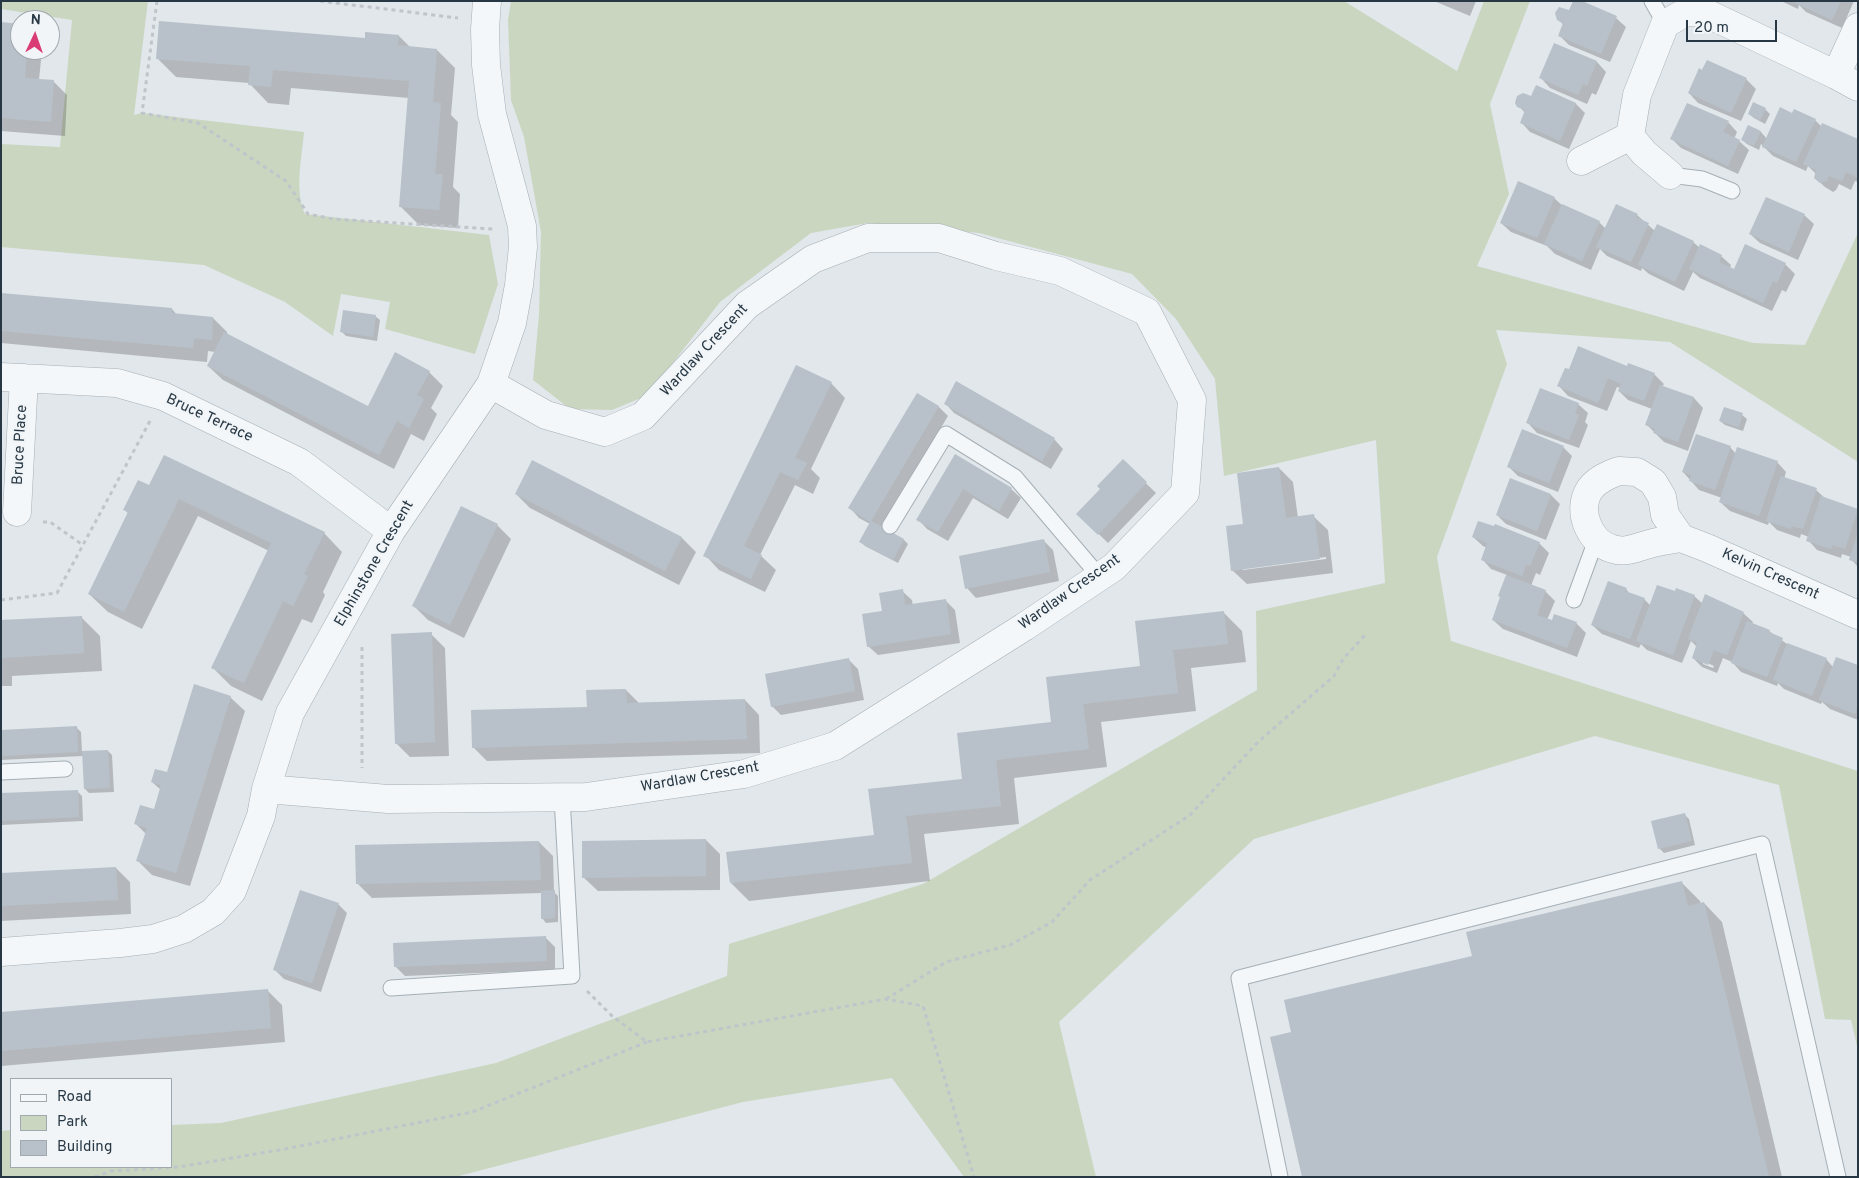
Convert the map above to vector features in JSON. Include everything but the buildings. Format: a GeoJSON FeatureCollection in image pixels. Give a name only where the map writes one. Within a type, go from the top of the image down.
{"type":"FeatureCollection","features":[{"type":"Feature","properties":{"kind":"street","name":"Elphinstone Crescent"},"geometry":{"type":"LineString","coordinates":[[1,952],[153,939],[184,930],[213,912],[232,891],[261,816],[266,789],[290,713],[391,531],[491,384],[512,323],[519,285],[523,247],[522,230],[492,114],[486,66],[485,29],[487,1]]}},
{"type":"Feature","properties":{"kind":"street"},"geometry":{"type":"LineString","coordinates":[[1670,175],[1644,153],[1630,136],[1637,95],[1658,13],[1706,13],[1847,81],[1858,28]]}},
{"type":"Feature","properties":{"kind":"street"},"geometry":{"type":"LineString","coordinates":[[1581,161],[1630,136]]}},
{"type":"Feature","properties":{"kind":"street","name":"Wardlaw Crescent"},"geometry":{"type":"LineString","coordinates":[[266,789],[388,799],[586,796],[744,774],[835,746],[1024,627],[1114,566],[1185,493],[1192,400],[1147,312],[1060,271],[996,256],[939,238],[868,238],[813,259],[747,305],[643,416],[605,432],[546,415],[491,384]]}},
{"type":"Feature","properties":{"kind":"street","name":"Bruce Terrace"},"geometry":{"type":"LineString","coordinates":[[13,378],[116,383],[163,396],[299,462],[391,531]]}},
{"type":"Feature","properties":{"kind":"street","name":"Bruce Place"},"geometry":{"type":"LineString","coordinates":[[13,378],[18,512]]}},
{"type":"Feature","properties":{"kind":"street"},"geometry":{"type":"LineString","coordinates":[[1619,471],[1637,472],[1653,482],[1662,497],[1665,514],[1681,538],[1646,545],[1630,551],[1612,549],[1596,540],[1586,525],[1584,507],[1590,490],[1602,477],[1619,471]]}},
{"type":"Feature","properties":{"kind":"street","name":"Kelvin Crescent"},"geometry":{"type":"LineString","coordinates":[[1681,538],[1858,615]]}},
{"type":"Feature","properties":{"kind":"lane"},"geometry":{"type":"LineString","coordinates":[[1670,175],[1702,178],[1732,191]]}},
{"type":"Feature","properties":{"kind":"lane"},"geometry":{"type":"LineString","coordinates":[[890,526],[946,434],[1015,477],[1099,576]]}},
{"type":"Feature","properties":{"kind":"lane"},"geometry":{"type":"LineString","coordinates":[[1574,600],[1596,540]]}},
{"type":"Feature","properties":{"kind":"lane"},"geometry":{"type":"LineString","coordinates":[[1,772],[65,769]]}},
{"type":"Feature","properties":{"kind":"lane"},"geometry":{"type":"LineString","coordinates":[[391,988],[572,976],[562,797]]}},
{"type":"Feature","properties":{"kind":"lane"},"geometry":{"type":"LineString","coordinates":[[1280,1177],[1239,978],[1762,844],[1838,1177]]}},
{"type":"Feature","properties":{"kind":"path"},"geometry":{"type":"LineString","coordinates":[[157,1],[142,113],[198,123],[286,180],[308,214],[333,219],[522,230]]}},
{"type":"Feature","properties":{"kind":"path"},"geometry":{"type":"LineString","coordinates":[[320,1],[466,20]]}},
{"type":"Feature","properties":{"kind":"path"},"geometry":{"type":"LineString","coordinates":[[1,600],[57,593],[163,396]]}},
{"type":"Feature","properties":{"kind":"path"},"geometry":{"type":"LineString","coordinates":[[886,999],[946,962],[1010,945],[1052,922],[1090,880],[1190,815],[1258,742],[1334,676],[1343,659],[1366,634]]}},
{"type":"Feature","properties":{"kind":"path"},"geometry":{"type":"LineString","coordinates":[[362,643],[363,796]]}},
{"type":"Feature","properties":{"kind":"path"},"geometry":{"type":"LineString","coordinates":[[572,976],[611,1015],[647,1042]]}},
{"type":"Feature","properties":{"kind":"path"},"geometry":{"type":"LineString","coordinates":[[172,1167],[285,1149],[472,1112],[647,1042],[886,999],[924,1006],[974,1177]]}},
{"type":"Feature","properties":{"kind":"path"},"geometry":{"type":"LineString","coordinates":[[95,1177],[111,1171],[152,1168]]}},
{"type":"Feature","properties":{"kind":"green space"},"geometry":{"type":"Polygon","coordinates":[[[1,1],[148,1],[134,115],[142,113],[304,132],[299,184],[305,214],[489,235],[498,284],[475,354],[385,329],[390,302],[341,294],[333,336],[285,302],[204,265],[1,247],[1,144],[60,147],[72,20],[60,18],[60,10],[1,9],[1,1]]]}},
{"type":"Feature","properties":{"kind":"green space"},"geometry":{"type":"Polygon","coordinates":[[[511,1],[1344,1],[1457,71],[1484,1],[1530,1],[1490,104],[1509,194],[1477,266],[1753,343],[1805,345],[1858,233],[1858,462],[1670,342],[1496,330],[1507,364],[1437,557],[1451,641],[1858,771],[1858,1050],[1851,1020],[1825,1019],[1779,785],[1595,736],[1254,839],[1059,1022],[1096,1177],[964,1177],[892,1078],[743,1102],[455,1177],[1,1177],[1,1131],[10,1130],[10,1168],[172,1168],[172,1125],[221,1123],[496,1063],[727,976],[729,944],[923,884],[1257,690],[1256,611],[1385,583],[1376,440],[1224,476],[1215,379],[1176,319],[1132,274],[979,233],[868,223],[811,233],[720,302],[648,395],[612,410],[570,409],[533,380],[539,315],[541,232],[524,137],[511,100],[508,20],[511,1]]]}}]}
